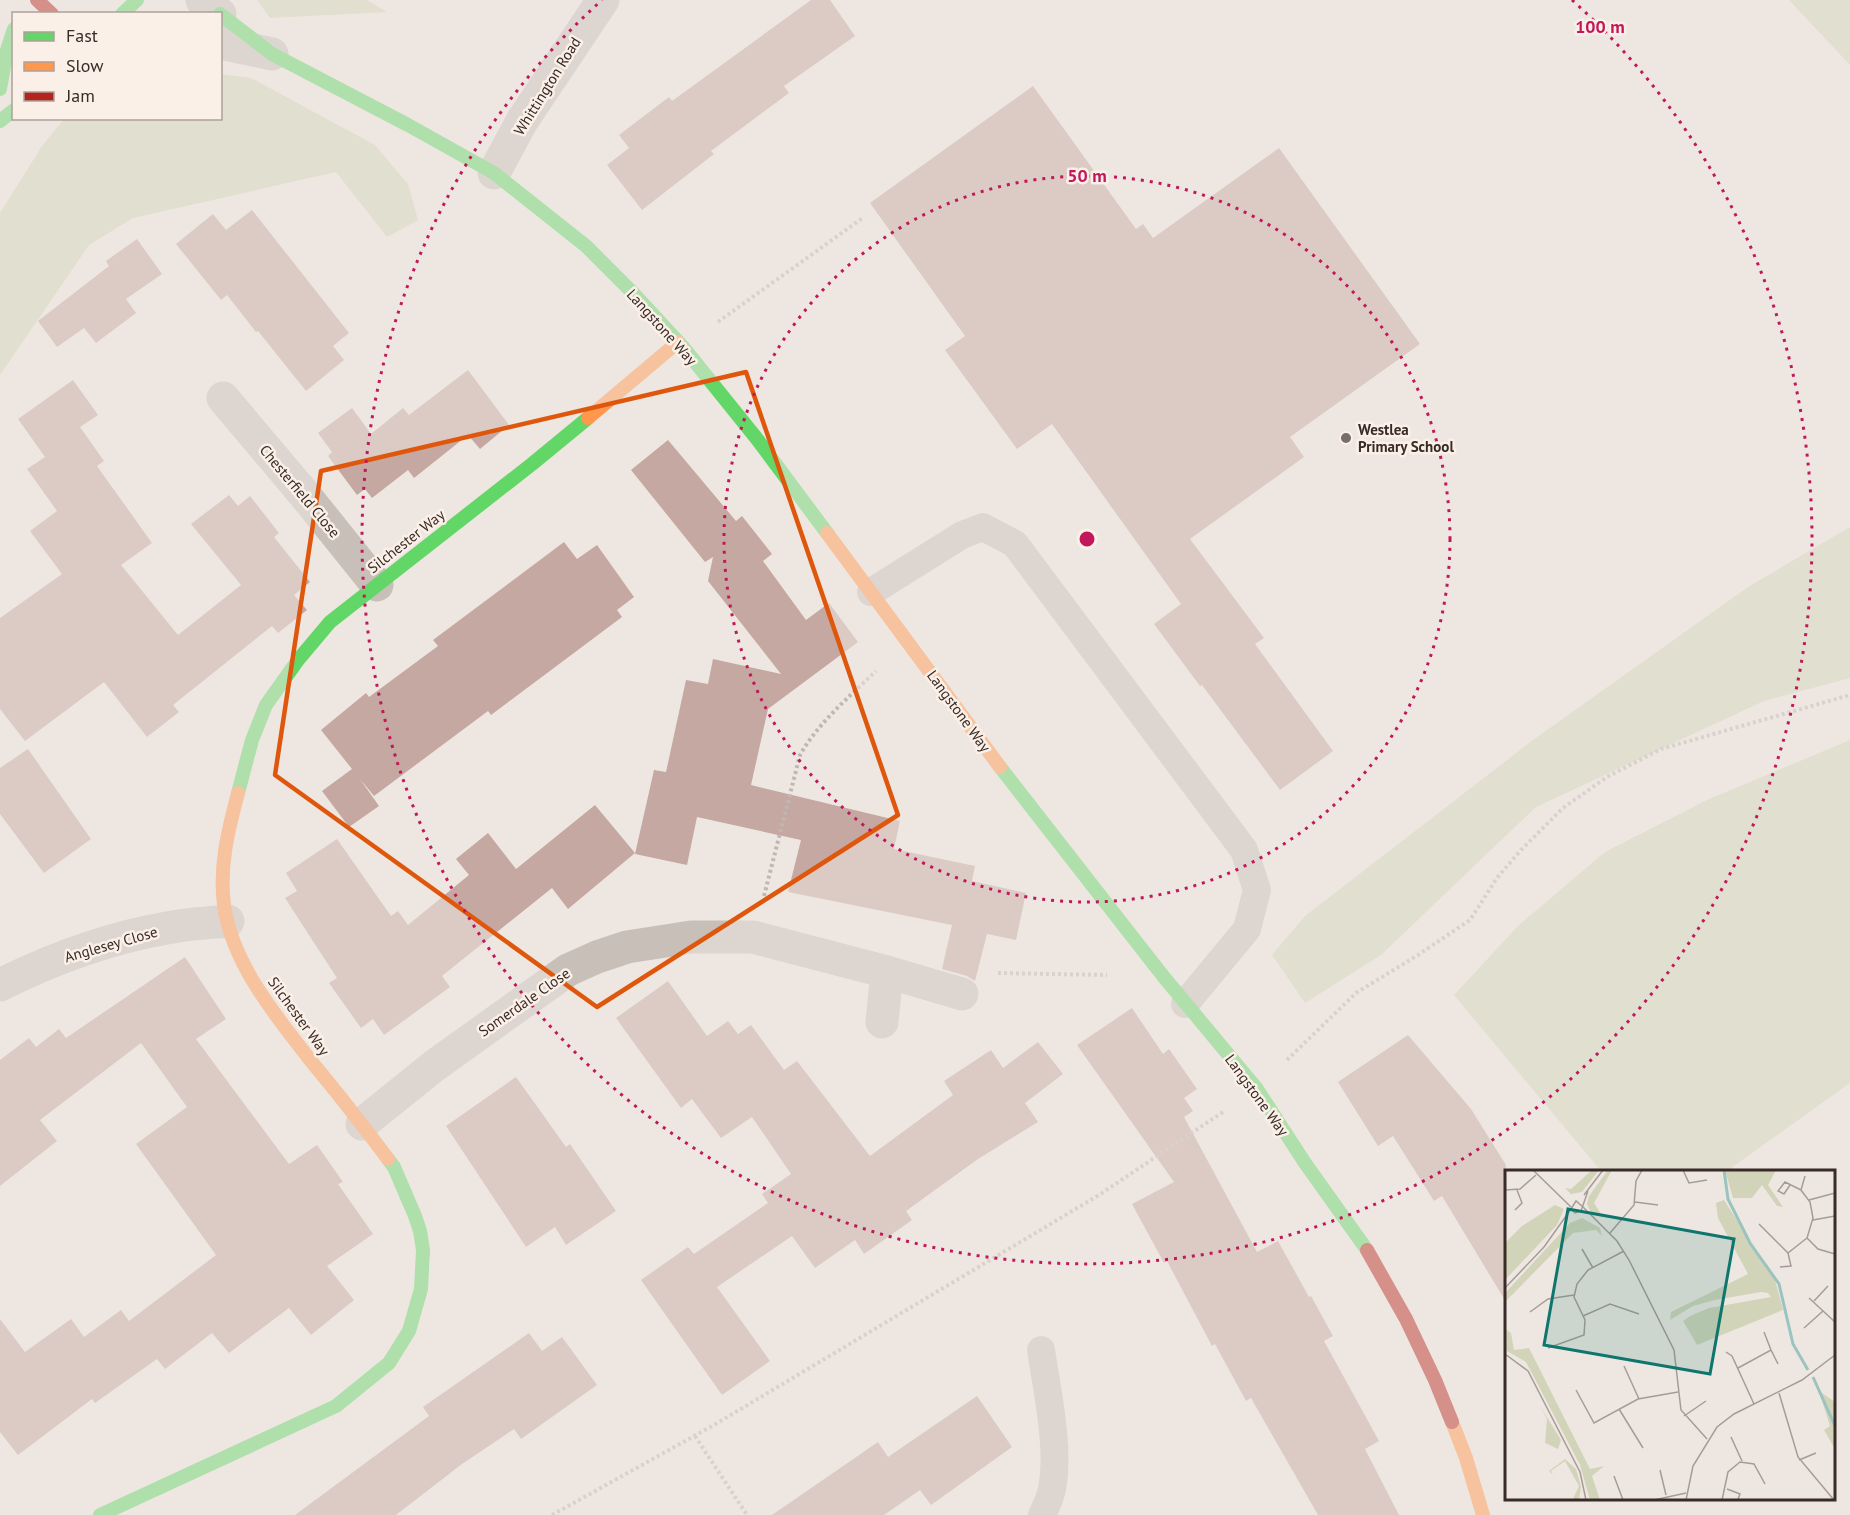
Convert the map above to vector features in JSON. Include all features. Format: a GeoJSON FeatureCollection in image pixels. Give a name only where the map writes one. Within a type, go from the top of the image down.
{"type":"FeatureCollection","features":[{"type":"Feature","properties":{"kind":"street"},"geometry":{"type":"LineString","coordinates":[[37,0],[50,12]]}},
{"type":"Feature","properties":{"kind":"street"},"geometry":{"type":"LineString","coordinates":[[124,12],[137,0]]}},
{"type":"Feature","properties":{"kind":"street","name":"Langstone Way"},"geometry":{"type":"LineString","coordinates":[[202,0],[217,12]]}},
{"type":"Feature","properties":{"kind":"street","name":"Whittington Road"},"geometry":{"type":"LineString","coordinates":[[494,173],[522,121],[603,0]]}},
{"type":"Feature","properties":{"kind":"street","name":"Langstone Way"},"geometry":{"type":"LineString","coordinates":[[222,16],[272,54],[494,173],[586,246],[681,345],[757,439],[970,728],[1185,1004],[1257,1089],[1317,1180],[1369,1252],[1406,1319],[1435,1380],[1466,1458],[1483,1515]]}},
{"type":"Feature","properties":{"kind":"street"},"geometry":{"type":"LineString","coordinates":[[0,89],[12,35]]}},
{"type":"Feature","properties":{"kind":"street","name":"Langstone Way"},"geometry":{"type":"LineString","coordinates":[[222,43],[272,54]]}},
{"type":"Feature","properties":{"kind":"street"},"geometry":{"type":"LineString","coordinates":[[0,121],[12,112]]}},
{"type":"Feature","properties":{"kind":"street","name":"Silchester Way"},"geometry":{"type":"LineString","coordinates":[[100,1515],[336,1406],[389,1363],[409,1331],[421,1289],[423,1250],[420,1231],[394,1167],[268,1006],[232,938],[224,907],[222,875],[225,843],[252,740],[266,705],[298,660],[330,622],[681,345]]}},
{"type":"Feature","properties":{"kind":"street","name":"Chesterfield Close"},"geometry":{"type":"LineString","coordinates":[[223,398],[377,585]]}},
{"type":"Feature","properties":{"kind":"street","name":"Anglesey Close"},"geometry":{"type":"LineString","coordinates":[[0,985],[67,955],[121,938],[168,928],[228,921]]}},
{"type":"Feature","properties":{"kind":"street","name":"Somerdale Close"},"geometry":{"type":"LineString","coordinates":[[362,1124],[434,1066],[568,970],[627,946],[664,940],[720,936],[753,937],[962,994]]}},
{"type":"Feature","properties":{"kind":"street"},"geometry":{"type":"LineString","coordinates":[[882,1022],[887,972]]}},
{"type":"Feature","properties":{"kind":"lane"},"geometry":{"type":"LineString","coordinates":[[871,592],[962,535],[983,527],[1015,544],[1244,850],[1257,890],[1247,929],[1185,1004]]}},
{"type":"Feature","properties":{"kind":"lane"},"geometry":{"type":"LineString","coordinates":[[1041,1350],[1054,1466],[1052,1490],[1042,1515]]}},
{"type":"Feature","properties":{"kind":"path"},"geometry":{"type":"LineString","coordinates":[[681,345],[864,217]]}},
{"type":"Feature","properties":{"kind":"path"},"geometry":{"type":"LineString","coordinates":[[753,937],[800,755],[806,744],[844,702],[908,641]]}},
{"type":"Feature","properties":{"kind":"path"},"geometry":{"type":"LineString","coordinates":[[552,1515],[695,1436],[1099,1195],[1257,1089],[1356,993],[1470,920],[1497,878],[1521,850],[1563,808],[1607,777],[1661,749],[1850,695]]}},
{"type":"Feature","properties":{"kind":"path"},"geometry":{"type":"LineString","coordinates":[[962,994],[987,973],[1163,976]]}},
{"type":"Feature","properties":{"kind":"path"},"geometry":{"type":"LineString","coordinates":[[695,1436],[747,1515]]}},
{"type":"Feature","properties":{"kind":"highlighted area"},"geometry":{"type":"Polygon","coordinates":[[[746,372],[898,815],[597,1007],[275,775],[321,471],[746,372]]]}},
{"type":"Feature","properties":{"kind":"green space"},"geometry":{"type":"Polygon","coordinates":[[[257,0],[367,0],[387,12],[270,18],[257,0]]]}},
{"type":"Feature","properties":{"kind":"green space"},"geometry":{"type":"Polygon","coordinates":[[[1789,0],[1850,0],[1850,65],[1789,0]]]}},
{"type":"Feature","properties":{"kind":"green space"},"geometry":{"type":"Polygon","coordinates":[[[222,74],[251,78],[375,145],[408,184],[418,220],[387,237],[336,172],[133,218],[89,245],[0,375],[0,213],[42,146],[63,120],[222,120],[222,74]]]}},
{"type":"Feature","properties":{"kind":"green space"},"geometry":{"type":"Polygon","coordinates":[[[1850,527],[1850,678],[1764,701],[1536,807],[1381,955],[1305,1003],[1272,955],[1305,916],[1533,740],[1748,587],[1850,527]]]}},
{"type":"Feature","properties":{"kind":"green space"},"geometry":{"type":"Polygon","coordinates":[[[1850,740],[1850,1083],[1728,1170],[1600,1170],[1454,995],[1519,925],[1605,852],[1707,800],[1850,740]]]}},
{"type":"Feature","properties":{"kind":"building"},"geometry":{"type":"Polygon","coordinates":[[[811,0],[830,0],[855,36],[784,86],[789,93],[711,151],[714,154],[642,210],[607,165],[629,148],[619,135],[669,97],[672,101],[811,0]]]}},
{"type":"Feature","properties":{"kind":"building"},"geometry":{"type":"Polygon","coordinates":[[[1033,86],[1136,229],[1143,224],[1153,238],[1279,148],[1420,344],[1290,437],[1304,457],[1190,539],[1264,638],[1255,644],[1333,751],[1280,790],[1154,624],[1181,604],[1052,424],[1017,449],[945,350],[965,336],[870,203],[1033,86]]]}},
{"type":"Feature","properties":{"kind":"building"},"geometry":{"type":"Polygon","coordinates":[[[252,210],[349,333],[333,346],[344,360],[306,391],[227,295],[221,300],[176,244],[213,214],[226,230],[252,210]]]}},
{"type":"Feature","properties":{"kind":"building"},"geometry":{"type":"Polygon","coordinates":[[[137,239],[162,274],[126,299],[136,313],[96,343],[84,328],[57,347],[38,321],[109,266],[106,261],[137,239]]]}},
{"type":"Feature","properties":{"kind":"building"},"geometry":{"type":"Polygon","coordinates":[[[468,370],[509,425],[480,449],[468,435],[414,478],[408,470],[372,498],[365,489],[357,495],[328,456],[332,452],[318,433],[352,408],[371,434],[403,408],[409,415],[468,370]]]}},
{"type":"Feature","properties":{"kind":"building"},"geometry":{"type":"Polygon","coordinates":[[[73,380],[98,415],[80,427],[104,461],[97,466],[152,543],[121,565],[178,635],[241,585],[191,524],[229,495],[238,506],[250,496],[279,533],[274,537],[310,582],[294,595],[307,610],[278,633],[272,626],[173,705],[179,712],[147,737],[104,682],[25,741],[0,709],[0,618],[62,574],[30,531],[57,511],[27,469],[45,457],[18,419],[73,380]]]}},
{"type":"Feature","properties":{"kind":"building"},"geometry":{"type":"Polygon","coordinates":[[[668,440],[736,521],[742,516],[772,554],[763,561],[806,620],[829,603],[858,642],[768,709],[751,785],[900,821],[894,849],[975,866],[972,881],[1026,893],[1016,940],[987,934],[975,981],[967,976],[942,969],[952,925],[788,892],[801,840],[697,817],[687,865],[635,854],[654,770],[666,772],[686,680],[708,684],[713,659],[781,674],[708,581],[713,557],[705,562],[631,470],[668,440]]]}},
{"type":"Feature","properties":{"kind":"building"},"geometry":{"type":"Polygon","coordinates":[[[564,542],[577,559],[597,545],[634,597],[617,610],[622,617],[491,715],[488,711],[374,796],[360,779],[379,806],[349,827],[322,791],[352,769],[321,730],[366,693],[369,697],[438,646],[433,640],[564,542]]]}},
{"type":"Feature","properties":{"kind":"building"},"geometry":{"type":"Polygon","coordinates":[[[28,749],[91,839],[44,873],[0,814],[0,768],[28,749]]]}},
{"type":"Feature","properties":{"kind":"building"},"geometry":{"type":"Polygon","coordinates":[[[595,805],[635,853],[568,909],[552,888],[442,976],[450,987],[384,1035],[373,1019],[361,1028],[329,983],[337,978],[285,898],[297,891],[286,873],[337,839],[391,916],[398,911],[408,925],[469,875],[456,859],[488,833],[516,869],[595,805]]]}},
{"type":"Feature","properties":{"kind":"building"},"geometry":{"type":"Polygon","coordinates":[[[185,957],[226,1019],[196,1039],[289,1164],[317,1145],[343,1182],[338,1184],[373,1234],[327,1266],[354,1300],[311,1335],[289,1308],[229,1353],[212,1333],[165,1369],[157,1359],[95,1403],[92,1399],[18,1455],[0,1432],[0,1319],[25,1352],[71,1319],[84,1337],[121,1310],[129,1321],[216,1255],[136,1144],[187,1107],[141,1043],[40,1120],[57,1141],[0,1186],[0,1060],[29,1038],[36,1047],[59,1029],[66,1038],[185,957]]]}},
{"type":"Feature","properties":{"kind":"building"},"geometry":{"type":"Polygon","coordinates":[[[668,981],[707,1036],[728,1021],[738,1034],[751,1025],[784,1070],[797,1061],[870,1156],[953,1095],[944,1081],[991,1050],[1003,1068],[1038,1042],[1063,1074],[1025,1103],[1038,1122],[978,1159],[906,1211],[912,1220],[864,1254],[855,1240],[815,1268],[792,1236],[717,1287],[770,1361],[722,1395],[641,1280],[688,1247],[694,1254],[768,1203],[762,1194],[791,1174],[752,1117],[721,1138],[692,1099],[681,1108],[616,1018],[668,981]]]}},
{"type":"Feature","properties":{"kind":"building"},"geometry":{"type":"Polygon","coordinates":[[[1132,1008],[1163,1054],[1169,1049],[1197,1089],[1184,1098],[1193,1111],[1184,1117],[1257,1252],[1278,1241],[1333,1336],[1324,1341],[1379,1441],[1365,1449],[1399,1515],[1318,1515],[1251,1398],[1246,1401],[1215,1344],[1212,1346],[1167,1261],[1164,1263],[1132,1204],[1174,1182],[1077,1045],[1132,1008]]]}},
{"type":"Feature","properties":{"kind":"building"},"geometry":{"type":"Polygon","coordinates":[[[1408,1035],[1471,1109],[1506,1165],[1505,1300],[1442,1196],[1434,1201],[1393,1136],[1378,1146],[1338,1082],[1408,1035]]]}},
{"type":"Feature","properties":{"kind":"building"},"geometry":{"type":"Polygon","coordinates":[[[516,1077],[566,1147],[570,1144],[616,1211],[566,1245],[555,1227],[526,1247],[446,1126],[516,1077]]]}},
{"type":"Feature","properties":{"kind":"building"},"geometry":{"type":"Polygon","coordinates":[[[529,1333],[542,1351],[562,1337],[597,1385],[521,1439],[514,1429],[462,1464],[396,1515],[295,1515],[429,1416],[423,1407],[529,1333]]]}},
{"type":"Feature","properties":{"kind":"building"},"geometry":{"type":"Polygon","coordinates":[[[977,1396],[1012,1447],[931,1505],[920,1490],[884,1515],[772,1515],[878,1442],[888,1457],[977,1396]]]}},
{"type":"Feature","properties":{"kind":"traffic: fast"},"geometry":{"type":"LineString","coordinates":[[124,12],[137,0]]}},
{"type":"Feature","properties":{"kind":"traffic: fast"},"geometry":{"type":"LineString","coordinates":[[222,16],[272,54],[494,173],[586,246],[683,347],[757,439],[827,533]]}},
{"type":"Feature","properties":{"kind":"traffic: fast"},"geometry":{"type":"LineString","coordinates":[[0,89],[12,35]]}},
{"type":"Feature","properties":{"kind":"traffic: fast"},"geometry":{"type":"LineString","coordinates":[[0,121],[12,112]]}},
{"type":"Feature","properties":{"kind":"traffic: fast"},"geometry":{"type":"LineString","coordinates":[[238,793],[252,740],[266,705],[298,660],[330,622],[588,418]]}},
{"type":"Feature","properties":{"kind":"traffic: fast"},"geometry":{"type":"LineString","coordinates":[[1000,767],[1163,976],[1257,1089],[1305,1163],[1367,1250]]}},
{"type":"Feature","properties":{"kind":"traffic: fast"},"geometry":{"type":"LineString","coordinates":[[100,1515],[336,1406],[389,1363],[409,1331],[421,1289],[423,1250],[415,1216],[394,1167],[388,1159]]}},
{"type":"Feature","properties":{"kind":"traffic: slow"},"geometry":{"type":"LineString","coordinates":[[588,418],[678,342]]}},
{"type":"Feature","properties":{"kind":"traffic: slow"},"geometry":{"type":"LineString","coordinates":[[827,533],[1000,767]]}},
{"type":"Feature","properties":{"kind":"traffic: slow"},"geometry":{"type":"LineString","coordinates":[[238,793],[228,835],[223,876],[224,905],[237,949],[272,1011],[388,1159]]}},
{"type":"Feature","properties":{"kind":"traffic: slow"},"geometry":{"type":"LineString","coordinates":[[1452,1422],[1466,1458],[1483,1515]]}},
{"type":"Feature","properties":{"kind":"traffic: jam"},"geometry":{"type":"LineString","coordinates":[[37,0],[50,12]]}},
{"type":"Feature","properties":{"kind":"traffic: jam"},"geometry":{"type":"LineString","coordinates":[[1367,1250],[1406,1319],[1452,1422]]}},
{"type":"Feature","properties":{"kind":"place","name":"Westlea Primary School"},"geometry":{"type":"Point","coordinates":[1346,438]}}]}
